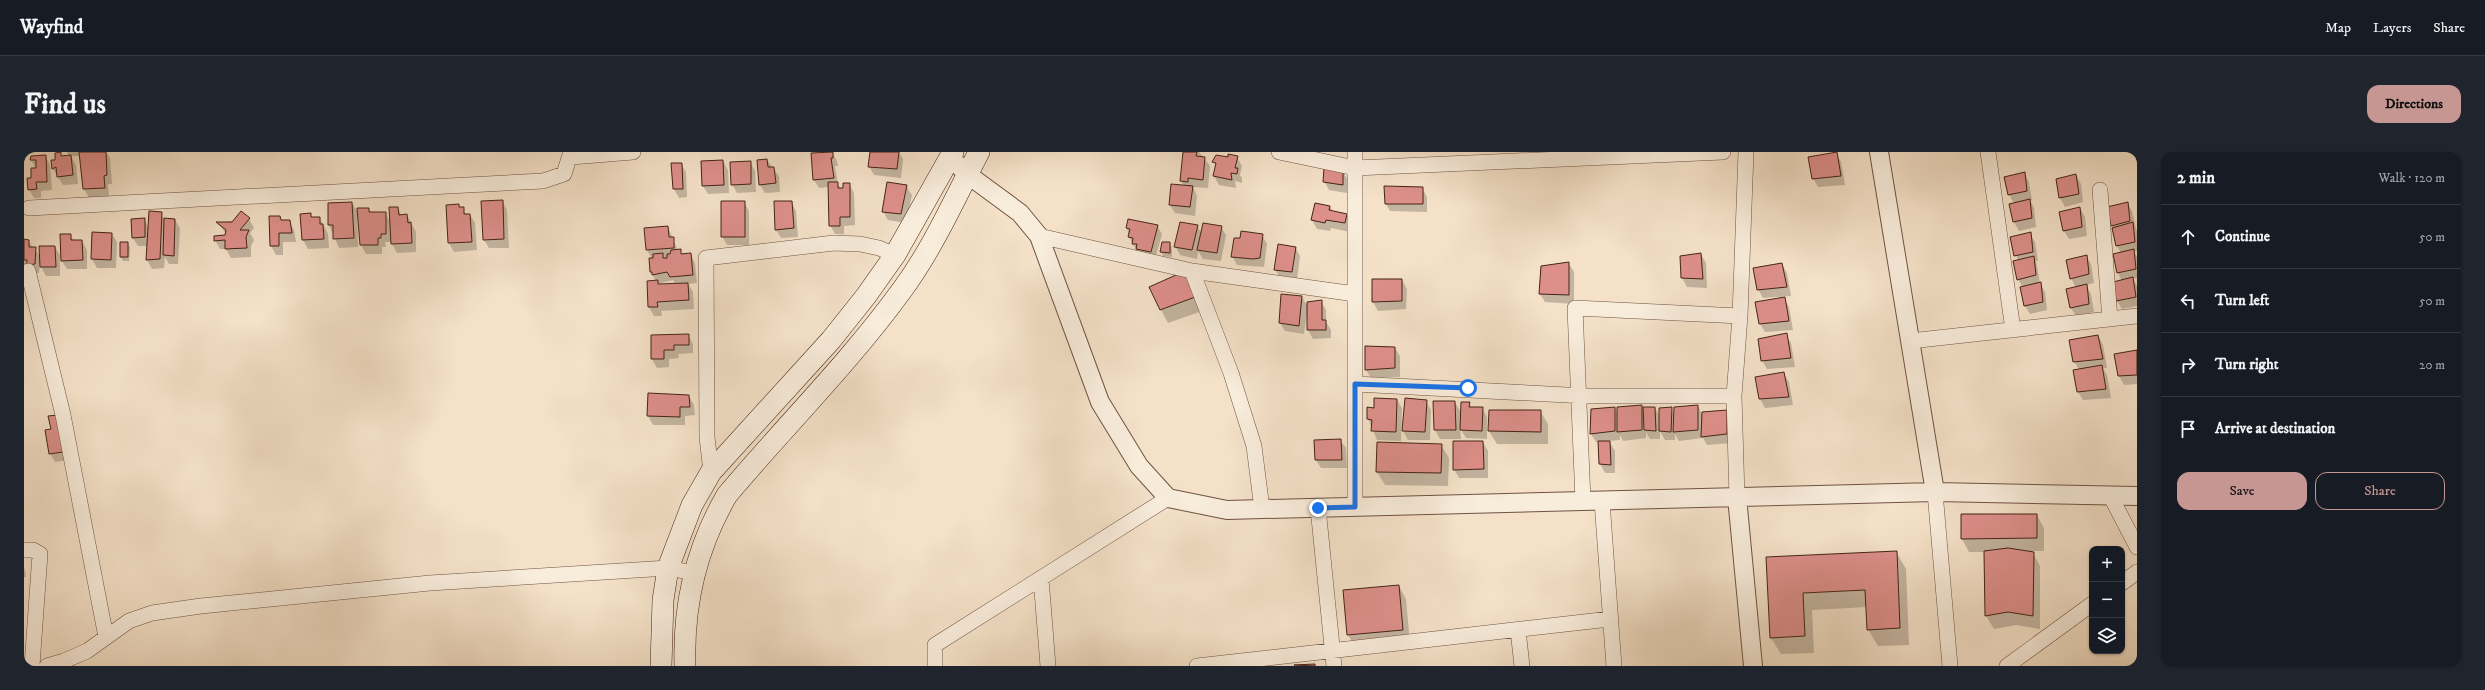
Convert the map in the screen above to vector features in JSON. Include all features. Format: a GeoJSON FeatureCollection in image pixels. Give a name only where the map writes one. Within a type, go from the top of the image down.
{"type":"FeatureCollection","features":[{"type":"Feature","properties":{"kind":"main road"},"geometry":{"type":"LineString","coordinates":[[685,666],[686,620],[694,573],[716,514],[727,495],[867,337],[903,289],[943,221],[979,152]]}},
{"type":"Feature","properties":{"kind":"main road"},"geometry":{"type":"LineString","coordinates":[[661,666],[663,600],[668,568],[692,505],[711,472],[830,340],[895,255],[947,154]]}},
{"type":"Feature","properties":{"kind":"street"},"geometry":{"type":"LineString","coordinates":[[28,208],[543,181],[564,174],[571,154],[633,152]]}},
{"type":"Feature","properties":{"kind":"street"},"geometry":{"type":"LineString","coordinates":[[1279,152],[1355,168],[1723,152]]}},
{"type":"Feature","properties":{"kind":"street"},"geometry":{"type":"LineString","coordinates":[[1355,152],[1355,507]]}},
{"type":"Feature","properties":{"kind":"street"},"geometry":{"type":"LineString","coordinates":[[1746,152],[1740,316],[1734,396],[1737,497],[1753,666]]}},
{"type":"Feature","properties":{"kind":"street"},"geometry":{"type":"LineString","coordinates":[[1879,152],[1935,492],[1950,666]]}},
{"type":"Feature","properties":{"kind":"street"},"geometry":{"type":"LineString","coordinates":[[1988,152],[2013,330]]}},
{"type":"Feature","properties":{"kind":"street"},"geometry":{"type":"LineString","coordinates":[[947,154],[967,174],[1020,213],[1039,236],[1100,402],[1139,466],[1168,498],[1227,510],[1935,492],[2137,496]]}},
{"type":"Feature","properties":{"kind":"street"},"geometry":{"type":"LineString","coordinates":[[2100,190],[2110,319]]}},
{"type":"Feature","properties":{"kind":"street"},"geometry":{"type":"LineString","coordinates":[[1039,236],[1192,271],[1355,294]]}},
{"type":"Feature","properties":{"kind":"street"},"geometry":{"type":"LineString","coordinates":[[711,472],[707,437],[706,258],[834,243],[860,244],[879,248],[895,255]]}},
{"type":"Feature","properties":{"kind":"street"},"geometry":{"type":"LineString","coordinates":[[28,271],[63,415],[106,637]]}},
{"type":"Feature","properties":{"kind":"street"},"geometry":{"type":"LineString","coordinates":[[1192,271],[1231,373],[1254,446],[1262,509]]}},
{"type":"Feature","properties":{"kind":"street"},"geometry":{"type":"LineString","coordinates":[[1583,501],[1575,308],[1740,316]]}},
{"type":"Feature","properties":{"kind":"street"},"geometry":{"type":"LineString","coordinates":[[1910,341],[2137,316]]}},
{"type":"Feature","properties":{"kind":"street"},"geometry":{"type":"LineString","coordinates":[[1355,384],[1578,395],[1734,396]]}},
{"type":"Feature","properties":{"kind":"street"},"geometry":{"type":"LineString","coordinates":[[2111,496],[2137,547]]}},
{"type":"Feature","properties":{"kind":"street"},"geometry":{"type":"LineString","coordinates":[[935,666],[935,645],[1168,498]]}},
{"type":"Feature","properties":{"kind":"street"},"geometry":{"type":"LineString","coordinates":[[1602,501],[1614,666]]}},
{"type":"Feature","properties":{"kind":"street"},"geometry":{"type":"LineString","coordinates":[[1318,508],[1334,666]]}},
{"type":"Feature","properties":{"kind":"street"},"geometry":{"type":"LineString","coordinates":[[24,550],[33,550],[40,554],[32,666]]}},
{"type":"Feature","properties":{"kind":"street"},"geometry":{"type":"LineString","coordinates":[[47,666],[87,651],[129,621],[152,613],[200,606],[430,583],[668,568],[694,573]]}},
{"type":"Feature","properties":{"kind":"street"},"geometry":{"type":"LineString","coordinates":[[2123,582],[2137,572]]}},
{"type":"Feature","properties":{"kind":"street"},"geometry":{"type":"LineString","coordinates":[[1041,578],[1048,666]]}},
{"type":"Feature","properties":{"kind":"street"},"geometry":{"type":"LineString","coordinates":[[2007,666],[2089,606]]}},
{"type":"Feature","properties":{"kind":"street"},"geometry":{"type":"LineString","coordinates":[[1196,666],[1610,619]]}},
{"type":"Feature","properties":{"kind":"street"},"geometry":{"type":"LineString","coordinates":[[1518,630],[1522,666]]}},
{"type":"Feature","properties":{"kind":"building"},"geometry":{"type":"Polygon","coordinates":[[[61,152],[61,156],[71,155],[73,175],[57,177],[56,167],[52,169],[51,160],[55,160],[55,153],[61,152]]]}},
{"type":"Feature","properties":{"kind":"building"},"geometry":{"type":"Polygon","coordinates":[[[79,152],[106,152],[107,175],[104,176],[105,188],[83,189],[79,152]]]}},
{"type":"Feature","properties":{"kind":"building"},"geometry":{"type":"Polygon","coordinates":[[[833,152],[833,158],[831,158],[834,178],[813,180],[811,153],[833,152]]]}},
{"type":"Feature","properties":{"kind":"building"},"geometry":{"type":"Polygon","coordinates":[[[870,152],[899,152],[897,169],[868,167],[870,152]]]}},
{"type":"Feature","properties":{"kind":"building"},"geometry":{"type":"Polygon","coordinates":[[[1183,152],[1197,152],[1196,156],[1205,157],[1203,180],[1188,178],[1188,182],[1180,181],[1183,152]]]}},
{"type":"Feature","properties":{"kind":"building"},"geometry":{"type":"Polygon","coordinates":[[[1837,152],[1841,176],[1812,179],[1808,157],[1837,152]]]}},
{"type":"Feature","properties":{"kind":"building"},"geometry":{"type":"Polygon","coordinates":[[[1228,154],[1238,156],[1235,168],[1238,168],[1237,174],[1231,173],[1232,180],[1213,176],[1216,163],[1212,162],[1216,155],[1228,157],[1228,154]]]}},
{"type":"Feature","properties":{"kind":"building"},"geometry":{"type":"Polygon","coordinates":[[[46,155],[47,182],[36,182],[37,189],[28,190],[27,178],[31,178],[31,168],[36,168],[36,160],[30,160],[31,156],[46,155]]]}},
{"type":"Feature","properties":{"kind":"building"},"geometry":{"type":"Polygon","coordinates":[[[767,159],[768,167],[774,167],[776,183],[759,185],[757,160],[767,159]]]}},
{"type":"Feature","properties":{"kind":"building"},"geometry":{"type":"Polygon","coordinates":[[[723,160],[724,185],[702,186],[701,161],[723,160]]]}},
{"type":"Feature","properties":{"kind":"building"},"geometry":{"type":"Polygon","coordinates":[[[751,161],[751,184],[731,185],[730,162],[751,161]]]}},
{"type":"Feature","properties":{"kind":"building"},"geometry":{"type":"Polygon","coordinates":[[[671,163],[682,163],[683,189],[673,189],[671,163]]]}},
{"type":"Feature","properties":{"kind":"building"},"geometry":{"type":"Polygon","coordinates":[[[1324,168],[1343,171],[1343,185],[1323,182],[1324,168]]]}},
{"type":"Feature","properties":{"kind":"building"},"geometry":{"type":"Polygon","coordinates":[[[2025,172],[2027,191],[2008,195],[2004,177],[2025,172]]]}},
{"type":"Feature","properties":{"kind":"building"},"geometry":{"type":"Polygon","coordinates":[[[2076,174],[2079,194],[2059,198],[2056,179],[2076,174]]]}},
{"type":"Feature","properties":{"kind":"building"},"geometry":{"type":"Polygon","coordinates":[[[828,182],[838,182],[838,188],[843,188],[843,183],[850,183],[850,217],[840,217],[840,226],[829,226],[828,182]]]}},
{"type":"Feature","properties":{"kind":"building"},"geometry":{"type":"Polygon","coordinates":[[[887,182],[907,185],[901,214],[882,212],[887,182]]]}},
{"type":"Feature","properties":{"kind":"building"},"geometry":{"type":"Polygon","coordinates":[[[1171,184],[1193,186],[1190,207],[1169,205],[1171,184]]]}},
{"type":"Feature","properties":{"kind":"building"},"geometry":{"type":"Polygon","coordinates":[[[1384,186],[1423,187],[1423,204],[1385,204],[1384,186]]]}},
{"type":"Feature","properties":{"kind":"building"},"geometry":{"type":"Polygon","coordinates":[[[2030,199],[2032,218],[2013,222],[2009,204],[2030,199]]]}},
{"type":"Feature","properties":{"kind":"building"},"geometry":{"type":"Polygon","coordinates":[[[503,200],[504,239],[483,240],[481,201],[503,200]]]}},
{"type":"Feature","properties":{"kind":"building"},"geometry":{"type":"Polygon","coordinates":[[[721,201],[745,201],[745,237],[721,237],[721,201]]]}},
{"type":"Feature","properties":{"kind":"building"},"geometry":{"type":"Polygon","coordinates":[[[774,201],[792,201],[794,228],[775,230],[774,201]]]}},
{"type":"Feature","properties":{"kind":"building"},"geometry":{"type":"Polygon","coordinates":[[[352,202],[354,238],[333,239],[333,225],[328,225],[328,203],[352,202]]]}},
{"type":"Feature","properties":{"kind":"building"},"geometry":{"type":"Polygon","coordinates":[[[2128,202],[2130,221],[2111,226],[2107,207],[2128,202]]]}},
{"type":"Feature","properties":{"kind":"building"},"geometry":{"type":"Polygon","coordinates":[[[1315,203],[1330,206],[1329,210],[1347,214],[1345,223],[1326,220],[1325,223],[1311,220],[1315,203]]]}},
{"type":"Feature","properties":{"kind":"building"},"geometry":{"type":"Polygon","coordinates":[[[459,204],[459,207],[464,207],[464,214],[470,214],[472,242],[448,243],[446,205],[459,204]]]}},
{"type":"Feature","properties":{"kind":"building"},"geometry":{"type":"Polygon","coordinates":[[[389,207],[398,207],[399,215],[407,214],[408,223],[411,222],[412,243],[391,244],[389,207]]]}},
{"type":"Feature","properties":{"kind":"building"},"geometry":{"type":"Polygon","coordinates":[[[2080,207],[2082,227],[2063,231],[2059,212],[2080,207]]]}},
{"type":"Feature","properties":{"kind":"building"},"geometry":{"type":"Polygon","coordinates":[[[357,208],[369,208],[369,212],[386,212],[386,234],[381,234],[381,238],[378,238],[378,245],[360,245],[357,208]]]}},
{"type":"Feature","properties":{"kind":"building"},"geometry":{"type":"Polygon","coordinates":[[[149,211],[162,212],[160,259],[146,260],[149,211]]]}},
{"type":"Feature","properties":{"kind":"building"},"geometry":{"type":"Polygon","coordinates":[[[241,211],[250,218],[240,230],[249,230],[246,237],[247,248],[225,249],[225,240],[214,241],[214,236],[225,235],[226,230],[216,222],[232,222],[241,211]]]}},
{"type":"Feature","properties":{"kind":"building"},"geometry":{"type":"Polygon","coordinates":[[[311,213],[311,217],[320,217],[320,224],[323,224],[324,239],[302,240],[300,214],[311,213]]]}},
{"type":"Feature","properties":{"kind":"building"},"geometry":{"type":"Polygon","coordinates":[[[269,216],[280,216],[281,220],[290,220],[292,233],[279,233],[279,246],[270,246],[269,216]]]}},
{"type":"Feature","properties":{"kind":"building"},"geometry":{"type":"Polygon","coordinates":[[[145,218],[145,237],[132,238],[131,219],[145,218]]]}},
{"type":"Feature","properties":{"kind":"building"},"geometry":{"type":"Polygon","coordinates":[[[164,218],[175,219],[174,256],[163,255],[164,218]]]}},
{"type":"Feature","properties":{"kind":"building"},"geometry":{"type":"Polygon","coordinates":[[[1128,219],[1158,225],[1151,252],[1136,249],[1137,244],[1132,244],[1133,238],[1128,237],[1130,229],[1126,228],[1128,219]]]}},
{"type":"Feature","properties":{"kind":"building"},"geometry":{"type":"Polygon","coordinates":[[[1180,222],[1198,225],[1192,250],[1174,247],[1180,222]]]}},
{"type":"Feature","properties":{"kind":"building"},"geometry":{"type":"Polygon","coordinates":[[[2133,222],[2135,242],[2116,246],[2112,228],[2133,222]]]}},
{"type":"Feature","properties":{"kind":"building"},"geometry":{"type":"Polygon","coordinates":[[[1203,223],[1222,226],[1217,253],[1197,250],[1203,223]]]}},
{"type":"Feature","properties":{"kind":"building"},"geometry":{"type":"Polygon","coordinates":[[[668,226],[669,237],[674,237],[674,248],[646,250],[644,228],[668,226]]]}},
{"type":"Feature","properties":{"kind":"building"},"geometry":{"type":"Polygon","coordinates":[[[1241,231],[1263,234],[1260,258],[1253,259],[1231,257],[1234,238],[1240,238],[1241,231]]]}},
{"type":"Feature","properties":{"kind":"building"},"geometry":{"type":"Polygon","coordinates":[[[92,232],[112,233],[111,260],[91,259],[92,232]]]}},
{"type":"Feature","properties":{"kind":"building"},"geometry":{"type":"Polygon","coordinates":[[[2031,232],[2033,252],[2014,256],[2010,237],[2031,232]]]}},
{"type":"Feature","properties":{"kind":"building"},"geometry":{"type":"Polygon","coordinates":[[[60,234],[71,234],[71,240],[82,240],[83,260],[61,261],[60,234]]]}},
{"type":"Feature","properties":{"kind":"building"},"geometry":{"type":"Polygon","coordinates":[[[24,239],[29,240],[29,247],[36,247],[35,264],[27,265],[27,260],[24,260],[24,239]]]}},
{"type":"Feature","properties":{"kind":"building"},"geometry":{"type":"Polygon","coordinates":[[[120,242],[128,242],[128,257],[120,257],[120,242]]]}},
{"type":"Feature","properties":{"kind":"building"},"geometry":{"type":"Polygon","coordinates":[[[1162,242],[1170,242],[1170,253],[1160,252],[1162,242]]]}},
{"type":"Feature","properties":{"kind":"building"},"geometry":{"type":"Polygon","coordinates":[[[1278,244],[1296,247],[1292,272],[1274,270],[1278,244]]]}},
{"type":"Feature","properties":{"kind":"building"},"geometry":{"type":"Polygon","coordinates":[[[39,246],[55,246],[56,267],[40,267],[39,246]]]}},
{"type":"Feature","properties":{"kind":"building"},"geometry":{"type":"Polygon","coordinates":[[[681,249],[681,254],[691,253],[693,275],[670,277],[667,272],[652,275],[652,272],[650,272],[649,258],[653,258],[653,254],[663,253],[663,258],[667,258],[667,254],[670,254],[671,250],[681,249]]]}},
{"type":"Feature","properties":{"kind":"building"},"geometry":{"type":"Polygon","coordinates":[[[2134,249],[2136,269],[2117,273],[2113,254],[2134,249]]]}},
{"type":"Feature","properties":{"kind":"building"},"geometry":{"type":"Polygon","coordinates":[[[1701,253],[1703,279],[1681,278],[1680,256],[1701,253]]]}},
{"type":"Feature","properties":{"kind":"building"},"geometry":{"type":"Polygon","coordinates":[[[2087,255],[2089,274],[2070,279],[2066,260],[2087,255]]]}},
{"type":"Feature","properties":{"kind":"building"},"geometry":{"type":"Polygon","coordinates":[[[2034,256],[2036,275],[2017,280],[2013,261],[2034,256]]]}},
{"type":"Feature","properties":{"kind":"building"},"geometry":{"type":"Polygon","coordinates":[[[1569,262],[1569,295],[1539,294],[1541,266],[1569,262]]]}},
{"type":"Feature","properties":{"kind":"building"},"geometry":{"type":"Polygon","coordinates":[[[1782,263],[1787,287],[1757,290],[1753,268],[1782,263]]]}},
{"type":"Feature","properties":{"kind":"building"},"geometry":{"type":"Polygon","coordinates":[[[1185,271],[1198,296],[1160,310],[1149,287],[1185,271]]]}},
{"type":"Feature","properties":{"kind":"building"},"geometry":{"type":"Polygon","coordinates":[[[2133,277],[2136,297],[2116,301],[2113,282],[2133,277]]]}},
{"type":"Feature","properties":{"kind":"building"},"geometry":{"type":"Polygon","coordinates":[[[1372,279],[1402,279],[1402,301],[1372,302],[1372,279]]]}},
{"type":"Feature","properties":{"kind":"building"},"geometry":{"type":"Polygon","coordinates":[[[658,280],[658,284],[688,283],[689,300],[657,302],[658,307],[648,307],[647,281],[658,280]]]}},
{"type":"Feature","properties":{"kind":"building"},"geometry":{"type":"Polygon","coordinates":[[[2041,282],[2043,302],[2024,306],[2020,287],[2041,282]]]}},
{"type":"Feature","properties":{"kind":"building"},"geometry":{"type":"Polygon","coordinates":[[[2087,284],[2089,304],[2070,308],[2066,289],[2087,284]]]}},
{"type":"Feature","properties":{"kind":"building"},"geometry":{"type":"Polygon","coordinates":[[[1281,294],[1302,296],[1299,326],[1279,323],[1281,294]]]}},
{"type":"Feature","properties":{"kind":"building"},"geometry":{"type":"Polygon","coordinates":[[[1785,297],[1789,321],[1759,324],[1755,302],[1785,297]]]}},
{"type":"Feature","properties":{"kind":"building"},"geometry":{"type":"Polygon","coordinates":[[[1322,300],[1322,320],[1326,320],[1326,330],[1307,330],[1307,302],[1322,300]]]}},
{"type":"Feature","properties":{"kind":"building"},"geometry":{"type":"Polygon","coordinates":[[[1787,333],[1791,358],[1761,361],[1758,339],[1787,333]]]}},
{"type":"Feature","properties":{"kind":"building"},"geometry":{"type":"Polygon","coordinates":[[[689,334],[689,345],[674,345],[674,350],[664,350],[664,359],[651,359],[651,335],[689,334]]]}},
{"type":"Feature","properties":{"kind":"building"},"geometry":{"type":"Polygon","coordinates":[[[2098,335],[2103,359],[2073,362],[2069,340],[2098,335]]]}},
{"type":"Feature","properties":{"kind":"building"},"geometry":{"type":"Polygon","coordinates":[[[1365,346],[1395,347],[1395,368],[1365,370],[1365,346]]]}},
{"type":"Feature","properties":{"kind":"building"},"geometry":{"type":"Polygon","coordinates":[[[2137,350],[2137,375],[2118,376],[2114,354],[2137,350]]]}},
{"type":"Feature","properties":{"kind":"building"},"geometry":{"type":"Polygon","coordinates":[[[2102,365],[2106,389],[2077,392],[2073,370],[2102,365]]]}},
{"type":"Feature","properties":{"kind":"building"},"geometry":{"type":"Polygon","coordinates":[[[1784,372],[1789,397],[1759,399],[1755,377],[1784,372]]]}},
{"type":"Feature","properties":{"kind":"building"},"geometry":{"type":"Polygon","coordinates":[[[648,393],[689,395],[690,407],[680,407],[680,417],[647,416],[648,393]]]}},
{"type":"Feature","properties":{"kind":"building"},"geometry":{"type":"Polygon","coordinates":[[[1374,398],[1397,399],[1396,432],[1371,431],[1372,420],[1367,419],[1367,407],[1374,408],[1374,398]]]}},
{"type":"Feature","properties":{"kind":"building"},"geometry":{"type":"Polygon","coordinates":[[[1405,398],[1427,400],[1425,432],[1402,431],[1405,398]]]}},
{"type":"Feature","properties":{"kind":"building"},"geometry":{"type":"Polygon","coordinates":[[[1433,401],[1455,401],[1456,430],[1434,430],[1433,401]]]}},
{"type":"Feature","properties":{"kind":"building"},"geometry":{"type":"Polygon","coordinates":[[[1461,402],[1470,402],[1469,407],[1483,407],[1482,431],[1460,430],[1461,402]]]}},
{"type":"Feature","properties":{"kind":"building"},"geometry":{"type":"Polygon","coordinates":[[[1642,405],[1642,430],[1617,432],[1617,407],[1642,405]]]}},
{"type":"Feature","properties":{"kind":"building"},"geometry":{"type":"Polygon","coordinates":[[[1698,405],[1698,430],[1673,432],[1674,407],[1698,405]]]}},
{"type":"Feature","properties":{"kind":"building"},"geometry":{"type":"Polygon","coordinates":[[[1615,407],[1615,431],[1590,434],[1591,409],[1615,407]]]}},
{"type":"Feature","properties":{"kind":"building"},"geometry":{"type":"Polygon","coordinates":[[[1643,407],[1655,407],[1656,431],[1644,430],[1643,407]]]}},
{"type":"Feature","properties":{"kind":"building"},"geometry":{"type":"Polygon","coordinates":[[[1672,407],[1671,432],[1659,431],[1659,408],[1672,407]]]}},
{"type":"Feature","properties":{"kind":"building"},"geometry":{"type":"Polygon","coordinates":[[[1489,410],[1541,410],[1541,432],[1488,431],[1489,410]]]}},
{"type":"Feature","properties":{"kind":"building"},"geometry":{"type":"Polygon","coordinates":[[[1727,410],[1727,434],[1701,437],[1702,412],[1727,410]]]}},
{"type":"Feature","properties":{"kind":"building"},"geometry":{"type":"Polygon","coordinates":[[[58,415],[63,452],[49,454],[45,430],[51,429],[48,416],[58,415]]]}},
{"type":"Feature","properties":{"kind":"building"},"geometry":{"type":"Polygon","coordinates":[[[1341,439],[1342,460],[1315,460],[1314,440],[1341,439]]]}},
{"type":"Feature","properties":{"kind":"building"},"geometry":{"type":"Polygon","coordinates":[[[1453,441],[1483,441],[1484,469],[1453,470],[1453,441]]]}},
{"type":"Feature","properties":{"kind":"building"},"geometry":{"type":"Polygon","coordinates":[[[1598,441],[1610,441],[1611,465],[1599,464],[1598,441]]]}},
{"type":"Feature","properties":{"kind":"building"},"geometry":{"type":"Polygon","coordinates":[[[1377,442],[1442,444],[1441,473],[1376,472],[1377,442]]]}},
{"type":"Feature","properties":{"kind":"building"},"geometry":{"type":"Polygon","coordinates":[[[1961,514],[2037,514],[2037,538],[1961,539],[1961,514]]]}},
{"type":"Feature","properties":{"kind":"building"},"geometry":{"type":"Polygon","coordinates":[[[2008,548],[2034,552],[2033,616],[2008,612],[1985,616],[1984,551],[2008,548]]]}},
{"type":"Feature","properties":{"kind":"building"},"geometry":{"type":"Polygon","coordinates":[[[1897,551],[1900,628],[1867,630],[1865,590],[1803,593],[1805,636],[1770,638],[1766,557],[1897,551]]]}},
{"type":"Feature","properties":{"kind":"building"},"geometry":{"type":"Polygon","coordinates":[[[1399,585],[1403,630],[1347,635],[1343,590],[1399,585]]]}},
{"type":"Feature","properties":{"kind":"building"},"geometry":{"type":"Polygon","coordinates":[[[1315,664],[1315,666],[1294,665],[1315,664]]]}},
{"type":"Feature","properties":{"kind":"route"},"geometry":{"type":"LineString","coordinates":[[1318,508],[1355,507],[1355,384],[1468,388]]}}]}
